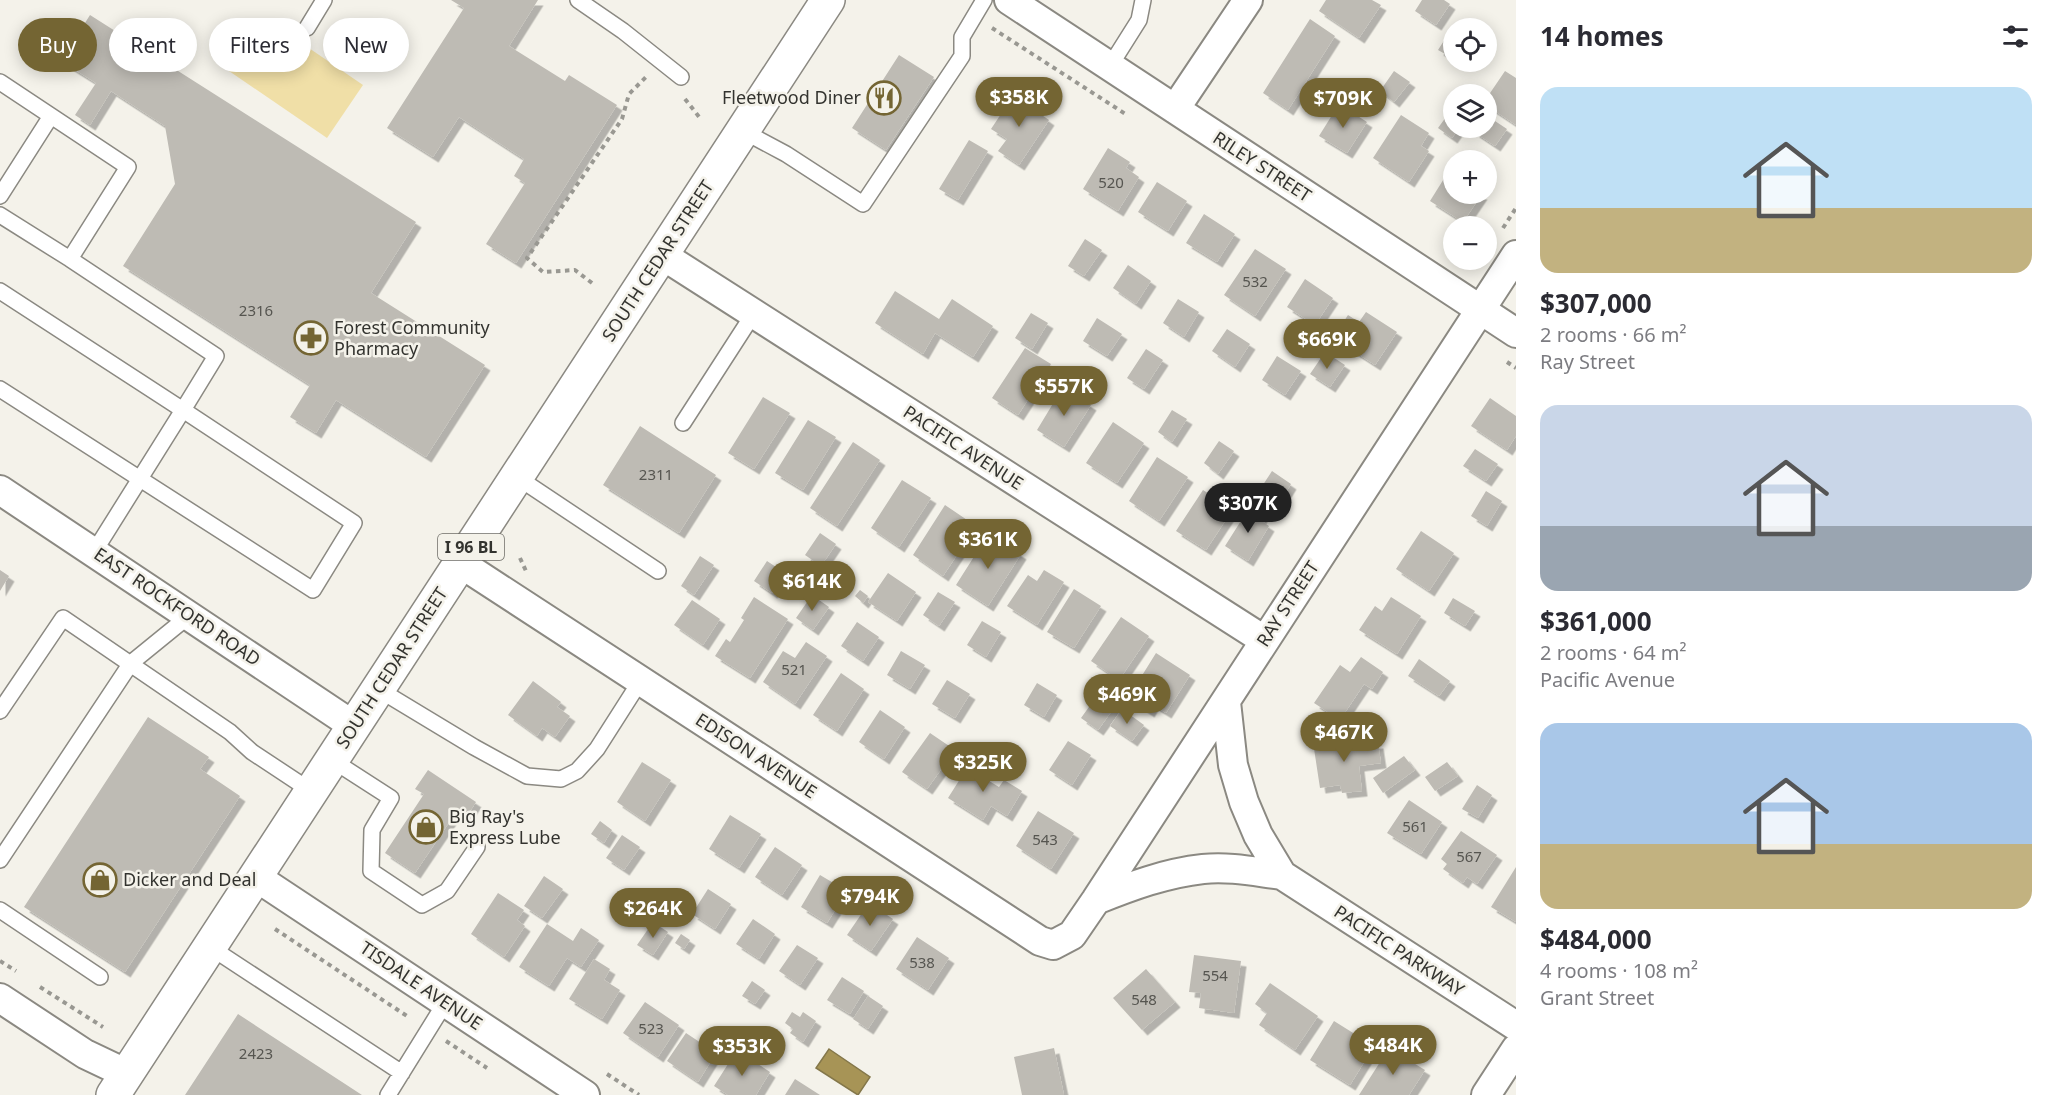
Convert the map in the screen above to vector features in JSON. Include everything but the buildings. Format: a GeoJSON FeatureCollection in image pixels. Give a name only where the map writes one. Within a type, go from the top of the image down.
{"type":"FeatureCollection","features":[{"type":"Feature","properties":{"kind":"main road","name":"SOUTH CEDAR STREET"},"geometry":{"type":"LineString","coordinates":[[120,1084],[828,0]]}},
{"type":"Feature","properties":{"kind":"street","name":"RILEY STREET"},"geometry":{"type":"LineString","coordinates":[[1009,0],[1516,333]]}},
{"type":"Feature","properties":{"kind":"street"},"geometry":{"type":"LineString","coordinates":[[1175,109],[1248,0]]}},
{"type":"Feature","properties":{"kind":"street","name":"PACIFIC AVENUE"},"geometry":{"type":"LineString","coordinates":[[662,255],[1264,640]]}},
{"type":"Feature","properties":{"kind":"street","name":"RAY STREET"},"geometry":{"type":"LineString","coordinates":[[1053,945],[1072,935],[1096,900],[1516,255]]}},
{"type":"Feature","properties":{"kind":"street","name":"EAST ROCKFORD ROAD"},"geometry":{"type":"LineString","coordinates":[[0,490],[354,726]]}},
{"type":"Feature","properties":{"kind":"street","name":"EDISON AVENUE"},"geometry":{"type":"LineString","coordinates":[[460,563],[1040,941],[1053,945]]}},
{"type":"Feature","properties":{"kind":"street","name":"PACIFIC PARKWAY"},"geometry":{"type":"LineString","coordinates":[[1226,702],[1233,765],[1244,802],[1258,835],[1282,875],[1516,1026]]}},
{"type":"Feature","properties":{"kind":"street","name":"PACIFIC PARKWAY"},"geometry":{"type":"LineString","coordinates":[[1096,900],[1148,880],[1205,868],[1282,875]]}},
{"type":"Feature","properties":{"kind":"street","name":"TISDALE AVENUE"},"geometry":{"type":"LineString","coordinates":[[256,877],[585,1095]]}},
{"type":"Feature","properties":{"kind":"street"},"geometry":{"type":"LineString","coordinates":[[0,998],[85,1054],[120,1084]]}},
{"type":"Feature","properties":{"kind":"street"},"geometry":{"type":"LineString","coordinates":[[1486,1095],[1516,1049]]}},
{"type":"Feature","properties":{"kind":"lane"},"geometry":{"type":"LineString","coordinates":[[311,21],[324,0]]}},
{"type":"Feature","properties":{"kind":"lane"},"geometry":{"type":"LineString","coordinates":[[578,0],[623,31],[681,77]]}},
{"type":"Feature","properties":{"kind":"lane"},"geometry":{"type":"LineString","coordinates":[[743,131],[786,154],[863,204],[962,56],[962,37],[984,0]]}},
{"type":"Feature","properties":{"kind":"lane"},"geometry":{"type":"LineString","coordinates":[[1110,66],[1139,20],[1143,0]]}},
{"type":"Feature","properties":{"kind":"lane"},"geometry":{"type":"LineString","coordinates":[[0,82],[128,167],[70,259]]}},
{"type":"Feature","properties":{"kind":"lane"},"geometry":{"type":"LineString","coordinates":[[0,196],[51,116]]}},
{"type":"Feature","properties":{"kind":"lane"},"geometry":{"type":"LineString","coordinates":[[0,215],[216,356],[94,552]]}},
{"type":"Feature","properties":{"kind":"lane"},"geometry":{"type":"LineString","coordinates":[[0,291],[354,523],[313,590],[0,389]]}},
{"type":"Feature","properties":{"kind":"lane"},"geometry":{"type":"LineString","coordinates":[[682,423],[754,314]]}},
{"type":"Feature","properties":{"kind":"lane"},"geometry":{"type":"LineString","coordinates":[[517,477],[658,571]]}},
{"type":"Feature","properties":{"kind":"lane"},"geometry":{"type":"LineString","coordinates":[[0,860],[131,663],[189,615]]}},
{"type":"Feature","properties":{"kind":"lane"},"geometry":{"type":"LineString","coordinates":[[0,711],[63,618],[230,732],[252,752],[311,791]]}},
{"type":"Feature","properties":{"kind":"lane"},"geometry":{"type":"LineString","coordinates":[[378,689],[526,776],[561,779],[577,771],[597,749],[641,680]]}},
{"type":"Feature","properties":{"kind":"lane"},"geometry":{"type":"LineString","coordinates":[[332,760],[391,798],[372,830],[371,871],[422,905],[447,891],[477,847]]}},
{"type":"Feature","properties":{"kind":"lane"},"geometry":{"type":"LineString","coordinates":[[0,910],[100,977]]}},
{"type":"Feature","properties":{"kind":"lane"},"geometry":{"type":"LineString","coordinates":[[210,947],[402,1073]]}},
{"type":"Feature","properties":{"kind":"lane"},"geometry":{"type":"LineString","coordinates":[[388,1095],[445,1003]]}},
{"type":"Feature","properties":{"kind":"path"},"geometry":{"type":"LineString","coordinates":[[974,16],[1133,119]]}},
{"type":"Feature","properties":{"kind":"path"},"geometry":{"type":"LineString","coordinates":[[592,283],[575,270],[543,272],[527,258],[622,119],[629,94],[645,76],[656,75]]}},
{"type":"Feature","properties":{"kind":"path"},"geometry":{"type":"LineString","coordinates":[[683,96],[700,118]]}},
{"type":"Feature","properties":{"kind":"path"},"geometry":{"type":"LineString","coordinates":[[274,929],[488,1069]]}},
{"type":"Feature","properties":{"kind":"path"},"geometry":{"type":"LineString","coordinates":[[0,961],[19,973]]}},
{"type":"Feature","properties":{"kind":"path"},"geometry":{"type":"LineString","coordinates":[[37,985],[103,1026]]}},
{"type":"Feature","properties":{"kind":"shaded area"},"geometry":{"type":"Polygon","coordinates":[[[311,49],[323,58],[323,72],[344,72],[363,85],[327,138],[230,72],[311,72],[311,49]]]}},
{"type":"Feature","properties":{"kind":"shaded area"},"geometry":{"type":"Polygon","coordinates":[[[829,1049],[870,1077],[858,1095],[816,1068],[829,1049]]]}},
{"type":"Feature","properties":{"kind":"place","name":"Fleetwood Diner"},"geometry":{"type":"Point","coordinates":[884,98]}},
{"type":"Feature","properties":{"kind":"place","name":"Forest Community Pharmacy"},"geometry":{"type":"Point","coordinates":[311,338]}},
{"type":"Feature","properties":{"kind":"place","name":"Big Ray's Express Lube"},"geometry":{"type":"Point","coordinates":[426,827]}},
{"type":"Feature","properties":{"kind":"place","name":"Dicker and Deal"},"geometry":{"type":"Point","coordinates":[100,880]}}]}
